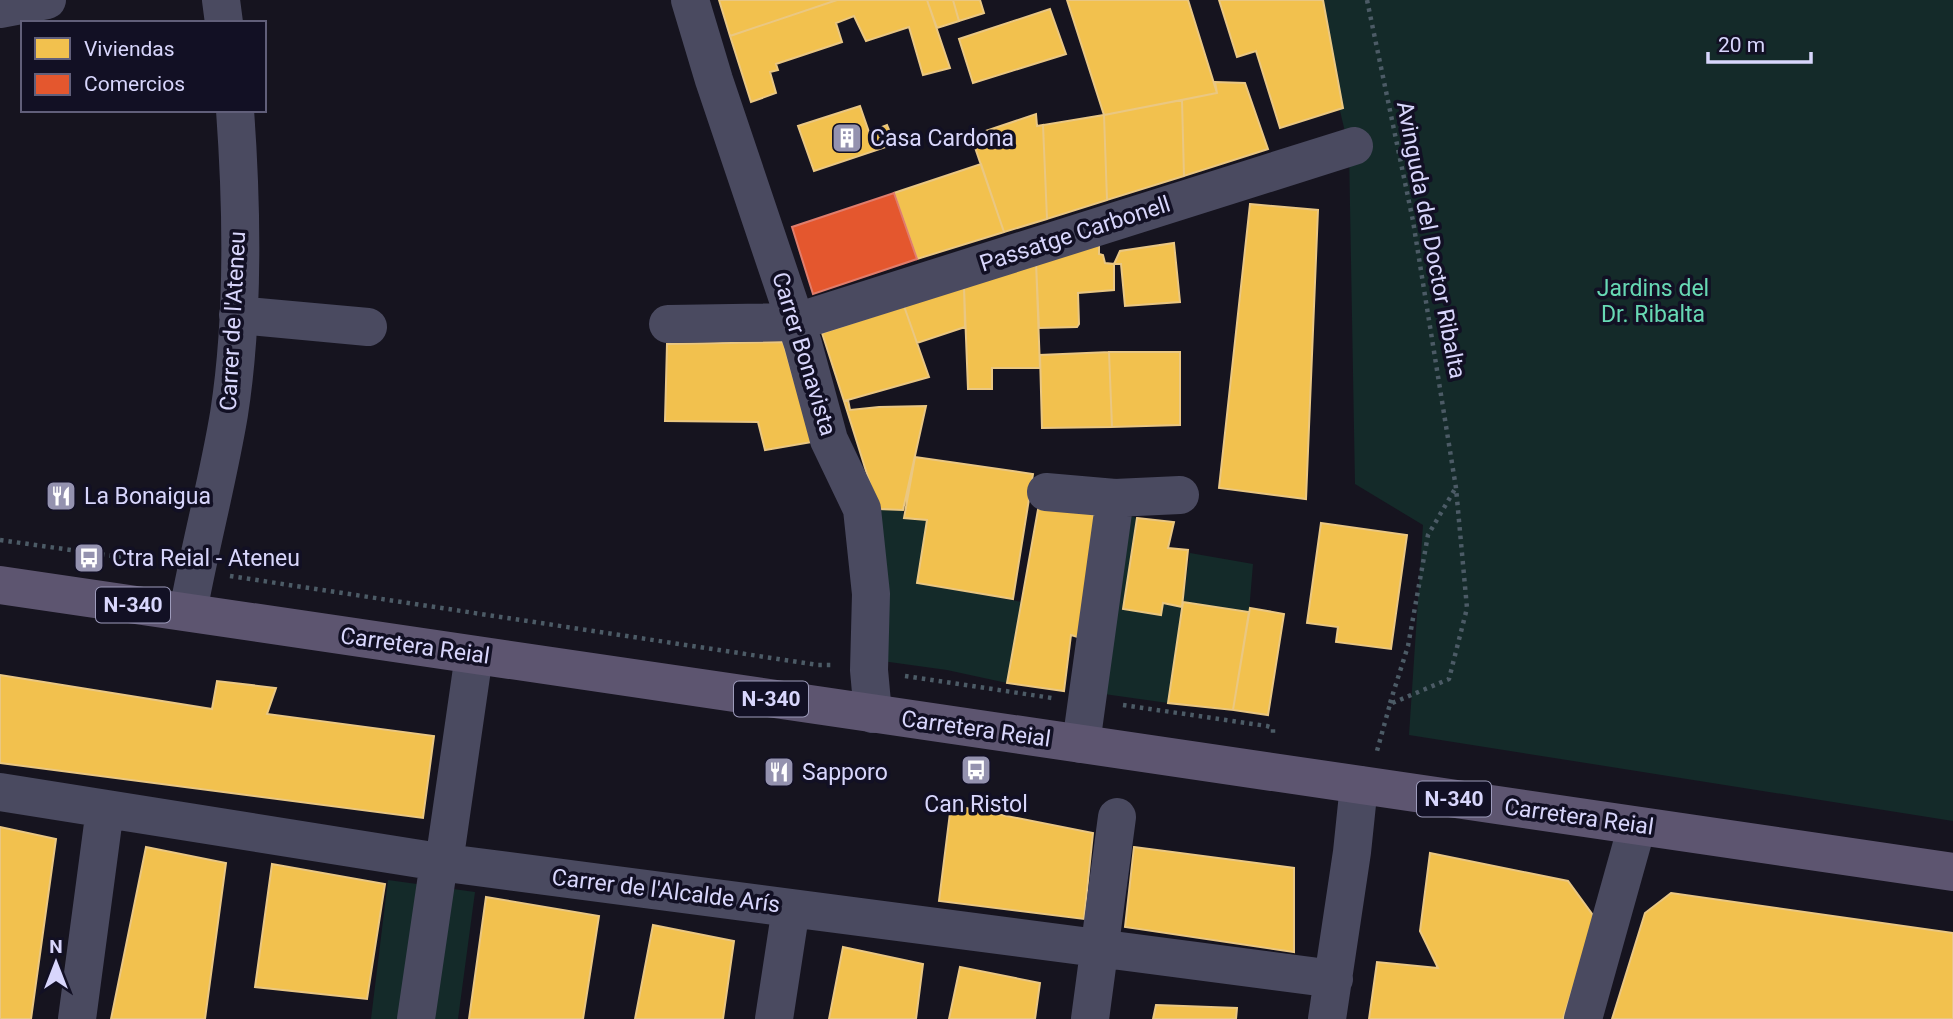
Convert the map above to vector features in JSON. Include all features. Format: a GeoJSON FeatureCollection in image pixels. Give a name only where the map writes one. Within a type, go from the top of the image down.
{"type":"FeatureCollection","features":[{"type":"Feature","properties":{"kind":"main road","name":"Carretera Reial"},"geometry":{"type":"LineString","coordinates":[[0,585],[1953,872]]}},
{"type":"Feature","properties":{"kind":"street"},"geometry":{"type":"LineString","coordinates":[[0,9],[47,0]]}},
{"type":"Feature","properties":{"kind":"street"},"geometry":{"type":"LineString","coordinates":[[220,0],[224,21]]}},
{"type":"Feature","properties":{"kind":"street","name":"Carrer Bonavista"},"geometry":{"type":"LineString","coordinates":[[690,0],[796,322],[829,440],[862,509],[871,594],[869,670],[873,714]]}},
{"type":"Feature","properties":{"kind":"street","name":"Carrer de l'Ateneu"},"geometry":{"type":"LineString","coordinates":[[188,612],[229,413],[238,315],[239,173],[235,112]]}},
{"type":"Feature","properties":{"kind":"street","name":"Passatge Carbonell"},"geometry":{"type":"LineString","coordinates":[[668,324],[796,322],[1354,146]]}},
{"type":"Feature","properties":{"kind":"street"},"geometry":{"type":"LineString","coordinates":[[238,315],[368,327]]}},
{"type":"Feature","properties":{"kind":"street"},"geometry":{"type":"LineString","coordinates":[[1046,492],[1115,498],[1180,495]]}},
{"type":"Feature","properties":{"kind":"street"},"geometry":{"type":"LineString","coordinates":[[1081,744],[1115,498]]}},
{"type":"Feature","properties":{"kind":"street"},"geometry":{"type":"LineString","coordinates":[[416,1019],[474,655]]}},
{"type":"Feature","properties":{"kind":"street"},"geometry":{"type":"LineString","coordinates":[[1326,1019],[1334,979],[1359,785]]}},
{"type":"Feature","properties":{"kind":"street","name":"Carrer de l'Alcalde Arís"},"geometry":{"type":"LineString","coordinates":[[0,792],[441,862],[1334,979]]}},
{"type":"Feature","properties":{"kind":"street"},"geometry":{"type":"LineString","coordinates":[[77,1019],[105,809]]}},
{"type":"Feature","properties":{"kind":"street"},"geometry":{"type":"LineString","coordinates":[[1090,1019],[1118,817]]}},
{"type":"Feature","properties":{"kind":"street"},"geometry":{"type":"LineString","coordinates":[[1583,1019],[1637,826]]}},
{"type":"Feature","properties":{"kind":"street"},"geometry":{"type":"LineString","coordinates":[[774,1019],[791,908]]}},
{"type":"Feature","properties":{"kind":"path","name":"Avinguda del Doctor Ribalta"},"geometry":{"type":"LineString","coordinates":[[1367,0],[1413,221],[1455,488],[1467,608],[1449,679],[1390,704]]}},
{"type":"Feature","properties":{"kind":"path"},"geometry":{"type":"LineString","coordinates":[[1359,785],[1375,760],[1408,646],[1428,535],[1455,488]]}},
{"type":"Feature","properties":{"kind":"path"},"geometry":{"type":"LineString","coordinates":[[0,540],[137,558],[231,576],[818,665],[840,665],[1070,701],[1087,701],[1267,726]]}},
{"type":"Feature","properties":{"kind":"green space","name":"Jardins del Dr. Ribalta"},"geometry":{"type":"Polygon","coordinates":[[[1314,0],[1953,0],[1953,821],[1409,735],[1423,525],[1355,484],[1349,149],[1314,0]]]}},
{"type":"Feature","properties":{"kind":"green space"},"geometry":{"type":"Polygon","coordinates":[[[878,509],[903,510],[904,518],[927,520],[917,583],[1022,602],[1007,683],[947,670],[882,661],[878,509]]]}},
{"type":"Feature","properties":{"kind":"green space"},"geometry":{"type":"Polygon","coordinates":[[[1130,516],[1137,518],[1123,609],[1160,615],[1163,603],[1182,607],[1168,703],[1104,694],[1130,516]]]}},
{"type":"Feature","properties":{"kind":"green space"},"geometry":{"type":"Polygon","coordinates":[[[1190,553],[1253,564],[1249,612],[1183,602],[1190,553]]]}},
{"type":"Feature","properties":{"kind":"green space"},"geometry":{"type":"Polygon","coordinates":[[[388,880],[475,892],[458,1019],[371,1019],[388,880]]]}},
{"type":"Feature","properties":{"kind":"building: Viviendas"},"geometry":{"type":"Polygon","coordinates":[[[719,0],[837,0],[730,36],[719,0]]]}},
{"type":"Feature","properties":{"kind":"building: Viviendas"},"geometry":{"type":"Polygon","coordinates":[[[837,0],[927,0],[950,68],[923,75],[909,27],[866,41],[854,16],[836,23],[842,42],[776,64],[778,70],[770,72],[776,93],[751,102],[730,36],[837,0]]]}},
{"type":"Feature","properties":{"kind":"building: Viviendas"},"geometry":{"type":"Polygon","coordinates":[[[927,0],[953,0],[959,21],[937,28],[927,0]]]}},
{"type":"Feature","properties":{"kind":"building: Viviendas"},"geometry":{"type":"Polygon","coordinates":[[[953,0],[980,0],[984,13],[959,21],[953,0]]]}},
{"type":"Feature","properties":{"kind":"building: Viviendas"},"geometry":{"type":"Polygon","coordinates":[[[1067,0],[1188,0],[1217,93],[1104,115],[1067,0]]]}},
{"type":"Feature","properties":{"kind":"building: Viviendas"},"geometry":{"type":"Polygon","coordinates":[[[1219,0],[1323,0],[1343,108],[1280,128],[1256,51],[1237,57],[1219,0]]]}},
{"type":"Feature","properties":{"kind":"building: Viviendas"},"geometry":{"type":"Polygon","coordinates":[[[1050,9],[1066,54],[973,83],[959,39],[1050,9]]]}},
{"type":"Feature","properties":{"kind":"building: Viviendas"},"geometry":{"type":"Polygon","coordinates":[[[1215,82],[1245,83],[1268,149],[1184,176],[1182,100],[1217,93],[1215,82]]]}},
{"type":"Feature","properties":{"kind":"building: Viviendas"},"geometry":{"type":"Polygon","coordinates":[[[1182,100],[1184,176],[1107,200],[1104,115],[1182,100]]]}},
{"type":"Feature","properties":{"kind":"building: Viviendas","name":"Casa Cardona"},"geometry":{"type":"Polygon","coordinates":[[[860,106],[869,132],[887,125],[895,144],[814,171],[798,126],[860,106]]]}},
{"type":"Feature","properties":{"kind":"building: Viviendas"},"geometry":{"type":"Polygon","coordinates":[[[1036,114],[1037,126],[1043,125],[1047,219],[1004,232],[971,136],[1036,114]]]}},
{"type":"Feature","properties":{"kind":"building: Viviendas"},"geometry":{"type":"Polygon","coordinates":[[[1104,115],[1107,200],[1047,219],[1043,125],[1104,115]]]}},
{"type":"Feature","properties":{"kind":"building: Viviendas"},"geometry":{"type":"Polygon","coordinates":[[[981,164],[1004,232],[917,259],[894,193],[981,164]]]}},
{"type":"Feature","properties":{"kind":"building: Viviendas"},"geometry":{"type":"Polygon","coordinates":[[[1250,204],[1318,210],[1306,499],[1219,488],[1250,204]]]}},
{"type":"Feature","properties":{"kind":"building: Viviendas"},"geometry":{"type":"Polygon","coordinates":[[[1099,243],[1099,254],[1103,255],[1105,263],[1114,264],[1114,290],[1078,293],[1077,327],[1039,328],[1036,262],[1099,243]]]}},
{"type":"Feature","properties":{"kind":"building: Viviendas"},"geometry":{"type":"Polygon","coordinates":[[[1174,243],[1180,302],[1125,306],[1121,264],[1114,264],[1120,251],[1174,243]]]}},
{"type":"Feature","properties":{"kind":"building: Viviendas"},"geometry":{"type":"Polygon","coordinates":[[[1036,262],[1040,368],[992,368],[992,389],[968,389],[964,287],[1036,262]]]}},
{"type":"Feature","properties":{"kind":"building: Viviendas"},"geometry":{"type":"Polygon","coordinates":[[[964,287],[965,327],[917,343],[904,306],[964,287]]]}},
{"type":"Feature","properties":{"kind":"building: Viviendas"},"geometry":{"type":"Polygon","coordinates":[[[904,306],[929,377],[844,401],[822,333],[904,306]]]}},
{"type":"Feature","properties":{"kind":"building: Viviendas"},"geometry":{"type":"Polygon","coordinates":[[[783,342],[812,442],[765,450],[758,422],[665,421],[667,344],[783,342]]]}},
{"type":"Feature","properties":{"kind":"building: Viviendas"},"geometry":{"type":"Polygon","coordinates":[[[1109,352],[1112,427],[1042,428],[1040,355],[1109,352]]]}},
{"type":"Feature","properties":{"kind":"building: Viviendas"},"geometry":{"type":"Polygon","coordinates":[[[1109,352],[1180,352],[1180,425],[1112,427],[1109,352]]]}},
{"type":"Feature","properties":{"kind":"building: Viviendas"},"geometry":{"type":"Polygon","coordinates":[[[848,400],[850,410],[926,406],[903,510],[878,509],[844,401],[848,400]]]}},
{"type":"Feature","properties":{"kind":"building: Viviendas"},"geometry":{"type":"Polygon","coordinates":[[[915,457],[1033,474],[1013,599],[917,583],[927,520],[904,518],[915,457]]]}},
{"type":"Feature","properties":{"kind":"building: Viviendas"},"geometry":{"type":"Polygon","coordinates":[[[1039,504],[1083,507],[1098,519],[1081,638],[1071,635],[1064,691],[1007,683],[1039,504]]]}},
{"type":"Feature","properties":{"kind":"building: Viviendas"},"geometry":{"type":"Polygon","coordinates":[[[1137,518],[1174,522],[1168,548],[1188,550],[1182,607],[1163,603],[1161,615],[1123,609],[1137,518]]]}},
{"type":"Feature","properties":{"kind":"building: Viviendas"},"geometry":{"type":"Polygon","coordinates":[[[1321,523],[1407,535],[1391,649],[1336,642],[1338,627],[1307,623],[1321,523]]]}},
{"type":"Feature","properties":{"kind":"building: Viviendas"},"geometry":{"type":"Polygon","coordinates":[[[1183,602],[1249,612],[1233,710],[1168,703],[1183,602]]]}},
{"type":"Feature","properties":{"kind":"building: Viviendas"},"geometry":{"type":"Polygon","coordinates":[[[1250,608],[1284,614],[1268,715],[1233,710],[1250,608]]]}},
{"type":"Feature","properties":{"kind":"building: Viviendas"},"geometry":{"type":"Polygon","coordinates":[[[0,675],[212,709],[217,681],[276,688],[267,714],[434,736],[423,818],[0,763],[0,675]]]}},
{"type":"Feature","properties":{"kind":"building: Viviendas"},"geometry":{"type":"Polygon","coordinates":[[[951,805],[1093,833],[1084,919],[939,901],[951,805]]]}},
{"type":"Feature","properties":{"kind":"building: Viviendas"},"geometry":{"type":"Polygon","coordinates":[[[0,827],[56,839],[31,1019],[0,1019],[0,827]]]}},
{"type":"Feature","properties":{"kind":"building: Viviendas"},"geometry":{"type":"Polygon","coordinates":[[[146,847],[226,863],[205,1019],[111,1019],[146,847]]]}},
{"type":"Feature","properties":{"kind":"building: Viviendas"},"geometry":{"type":"Polygon","coordinates":[[[1134,847],[1294,868],[1294,952],[1125,927],[1134,847]]]}},
{"type":"Feature","properties":{"kind":"building: Viviendas"},"geometry":{"type":"Polygon","coordinates":[[[1430,853],[1568,881],[1595,918],[1563,1019],[1369,1019],[1377,962],[1438,968],[1420,931],[1430,853]]]}},
{"type":"Feature","properties":{"kind":"building: Viviendas"},"geometry":{"type":"Polygon","coordinates":[[[272,864],[385,884],[367,999],[255,987],[272,864]]]}},
{"type":"Feature","properties":{"kind":"building: Viviendas"},"geometry":{"type":"Polygon","coordinates":[[[1671,893],[1953,933],[1953,1019],[1612,1019],[1645,913],[1671,893]]]}},
{"type":"Feature","properties":{"kind":"building: Viviendas"},"geometry":{"type":"Polygon","coordinates":[[[486,897],[599,916],[583,1019],[469,1019],[486,897]]]}},
{"type":"Feature","properties":{"kind":"building: Viviendas"},"geometry":{"type":"Polygon","coordinates":[[[653,925],[734,941],[723,1019],[635,1019],[653,925]]]}},
{"type":"Feature","properties":{"kind":"building: Viviendas"},"geometry":{"type":"Polygon","coordinates":[[[843,947],[923,964],[916,1019],[829,1019],[843,947]]]}},
{"type":"Feature","properties":{"kind":"building: Viviendas"},"geometry":{"type":"Polygon","coordinates":[[[960,967],[1040,983],[1035,1019],[949,1019],[960,967]]]}},
{"type":"Feature","properties":{"kind":"building: Viviendas"},"geometry":{"type":"Polygon","coordinates":[[[1156,1005],[1237,1008],[1236,1019],[1153,1019],[1156,1005]]]}},
{"type":"Feature","properties":{"kind":"building: Comercios"},"geometry":{"type":"Polygon","coordinates":[[[894,193],[917,259],[813,294],[792,227],[894,193]]]}},
{"type":"Feature","properties":{"kind":"place","name":"Casa Cardona"},"geometry":{"type":"Point","coordinates":[847,138]}},
{"type":"Feature","properties":{"kind":"place","name":"La Bonaigua"},"geometry":{"type":"Point","coordinates":[61,496]}},
{"type":"Feature","properties":{"kind":"place","name":"Ctra Reial - Ateneu"},"geometry":{"type":"Point","coordinates":[89,558]}},
{"type":"Feature","properties":{"kind":"place","name":"Can Ristol"},"geometry":{"type":"Point","coordinates":[976,770]}},
{"type":"Feature","properties":{"kind":"place","name":"Sapporo"},"geometry":{"type":"Point","coordinates":[779,772]}}]}
